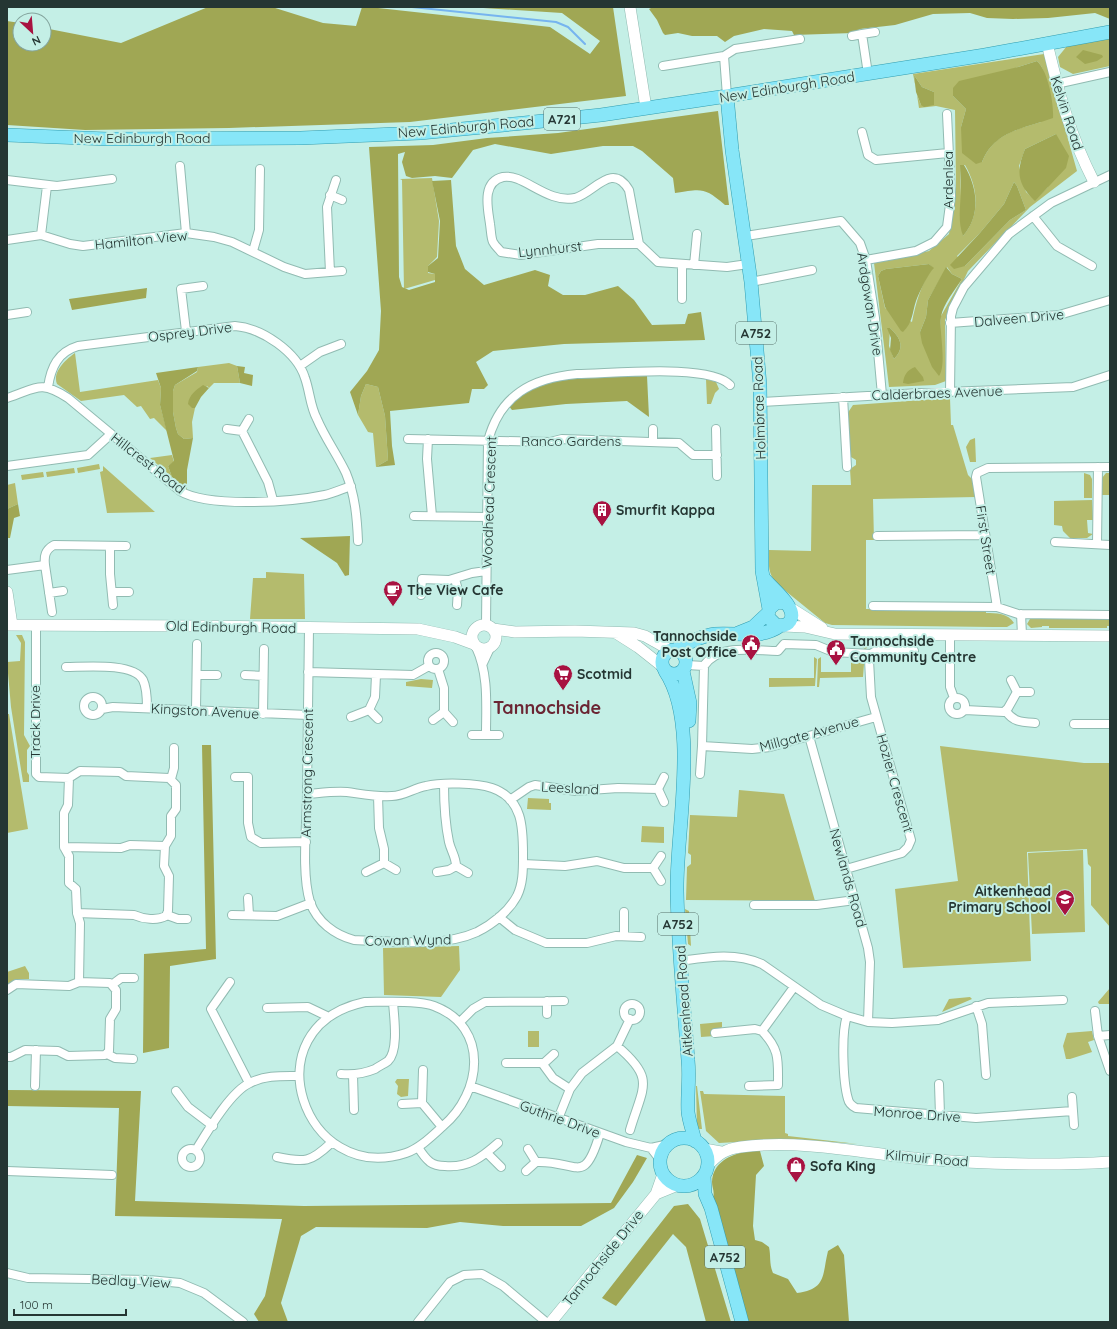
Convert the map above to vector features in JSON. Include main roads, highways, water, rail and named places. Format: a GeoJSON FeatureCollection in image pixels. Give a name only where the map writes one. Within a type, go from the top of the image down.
{"type":"FeatureCollection","features":[{"type":"Feature","properties":{"kind":"main road"},"geometry":{"type":"LineString","coordinates":[[630,7],[646,108]]}},
{"type":"Feature","properties":{"kind":"main road","name":"New Edinburgh Road"},"geometry":{"type":"LineString","coordinates":[[7,135],[116,139],[301,138],[383,134],[524,123],[646,108],[727,96],[985,55],[1110,32]]}},
{"type":"Feature","properties":{"kind":"main road","name":"Kelvin Road"},"geometry":{"type":"LineString","coordinates":[[1047,43],[1056,84],[1070,130],[1094,182]]}},
{"type":"Feature","properties":{"kind":"main road","name":"Holmbrae Road"},"geometry":{"type":"LineString","coordinates":[[727,96],[732,150],[746,236],[761,402],[764,577],[768,611]]}},
{"type":"Feature","properties":{"kind":"main road"},"geometry":{"type":"LineString","coordinates":[[764,577],[789,606],[829,633]]}},
{"type":"Feature","properties":{"kind":"main road"},"geometry":{"type":"LineString","coordinates":[[7,592],[9,625]]}},
{"type":"Feature","properties":{"kind":"main road"},"geometry":{"type":"LineString","coordinates":[[664,668],[662,658],[672,650],[693,640],[737,633],[753,627],[777,602],[789,606]]}},
{"type":"Feature","properties":{"kind":"main road"},"geometry":{"type":"LineString","coordinates":[[737,633],[754,636],[768,633],[782,626],[792,617],[789,606]]}},
{"type":"Feature","properties":{"kind":"main road"},"geometry":{"type":"LineString","coordinates":[[768,611],[770,621],[782,626],[805,627],[829,633],[1110,636]]}},
{"type":"Feature","properties":{"kind":"main road","name":"Old Edinburgh Road"},"geometry":{"type":"LineString","coordinates":[[9,625],[418,629],[455,637],[483,650],[492,646]]}},
{"type":"Feature","properties":{"kind":"main road"},"geometry":{"type":"LineString","coordinates":[[455,637],[473,631],[479,626],[515,632],[568,631],[634,633],[645,636],[672,650],[682,652],[685,665]]}},
{"type":"Feature","properties":{"kind":"main road"},"geometry":{"type":"LineString","coordinates":[[490,627],[497,638],[492,646]]}},
{"type":"Feature","properties":{"kind":"main road"},"geometry":{"type":"LineString","coordinates":[[473,631],[472,638],[475,646]]}},
{"type":"Feature","properties":{"kind":"main road"},"geometry":{"type":"LineString","coordinates":[[492,646],[515,632]]}},
{"type":"Feature","properties":{"kind":"main road"},"geometry":{"type":"LineString","coordinates":[[615,633],[638,647],[672,675],[685,665],[691,648],[705,637]]}},
{"type":"Feature","properties":{"kind":"main road","name":"Aitkenhead Road"},"geometry":{"type":"LineString","coordinates":[[684,746],[689,725],[690,703],[685,665]]}},
{"type":"Feature","properties":{"kind":"main road","name":"Aitkenhead Road"},"geometry":{"type":"LineString","coordinates":[[664,668],[677,692],[682,711],[684,746],[677,890],[680,961],[689,1068],[688,1112],[700,1145]]}},
{"type":"Feature","properties":{"kind":"main road","name":"Aitkenhead Road"},"geometry":{"type":"LineString","coordinates":[[671,1142],[688,1112]]}},
{"type":"Feature","properties":{"kind":"main road"},"geometry":{"type":"LineString","coordinates":[[705,1194],[684,1185],[672,1183],[662,1167],[662,1155],[671,1142],[681,1139],[700,1145],[706,1170]]}},
{"type":"Feature","properties":{"kind":"main road","name":"Kilmuir Road"},"geometry":{"type":"LineString","coordinates":[[700,1145],[721,1152],[741,1147],[778,1145],[815,1146],[922,1159],[995,1164],[1032,1165],[1110,1162]]}},
{"type":"Feature","properties":{"kind":"main road"},"geometry":{"type":"LineString","coordinates":[[684,1185],[706,1170],[721,1152]]}},
{"type":"Feature","properties":{"kind":"main road","name":"Tannochside Drive"},"geometry":{"type":"LineString","coordinates":[[551,1322],[656,1194],[662,1167]]}},
{"type":"Feature","properties":{"kind":"main road","name":"A752"},"geometry":{"type":"LineString","coordinates":[[706,1170],[705,1194],[711,1208],[742,1322]]}},
{"type":"Feature","properties":{"kind":"main road","name":"Tannochside Drive"},"geometry":{"type":"LineString","coordinates":[[656,1194],[684,1185]]}},
{"type":"Feature","properties":{"kind":"waterway"},"geometry":{"type":"LineString","coordinates":[[412,7],[556,22],[568,27],[585,44]]}},
{"type":"Feature","properties":{"kind":"place","name":"Smurfit Kappa"},"geometry":{"type":"Point","coordinates":[602,527]}},
{"type":"Feature","properties":{"kind":"place","name":"The View Cafe"},"geometry":{"type":"Point","coordinates":[393,607]}},
{"type":"Feature","properties":{"kind":"place","name":"Tannochside Post Office"},"geometry":{"type":"Point","coordinates":[751,661]}},
{"type":"Feature","properties":{"kind":"place","name":"Tannochside Community Centre"},"geometry":{"type":"Point","coordinates":[836,666]}},
{"type":"Feature","properties":{"kind":"place","name":"Scotmid"},"geometry":{"type":"Point","coordinates":[563,691]}},
{"type":"Feature","properties":{"kind":"place","name":"Aitkenhead Primary School"},"geometry":{"type":"Point","coordinates":[1065,916]}},
{"type":"Feature","properties":{"kind":"place","name":"Sofa King"},"geometry":{"type":"Point","coordinates":[796,1183]}},
{"type":"Feature","properties":{"kind":"district","name":"Tannochside"},"geometry":{"type":"Point","coordinates":[547,708]}}]}
